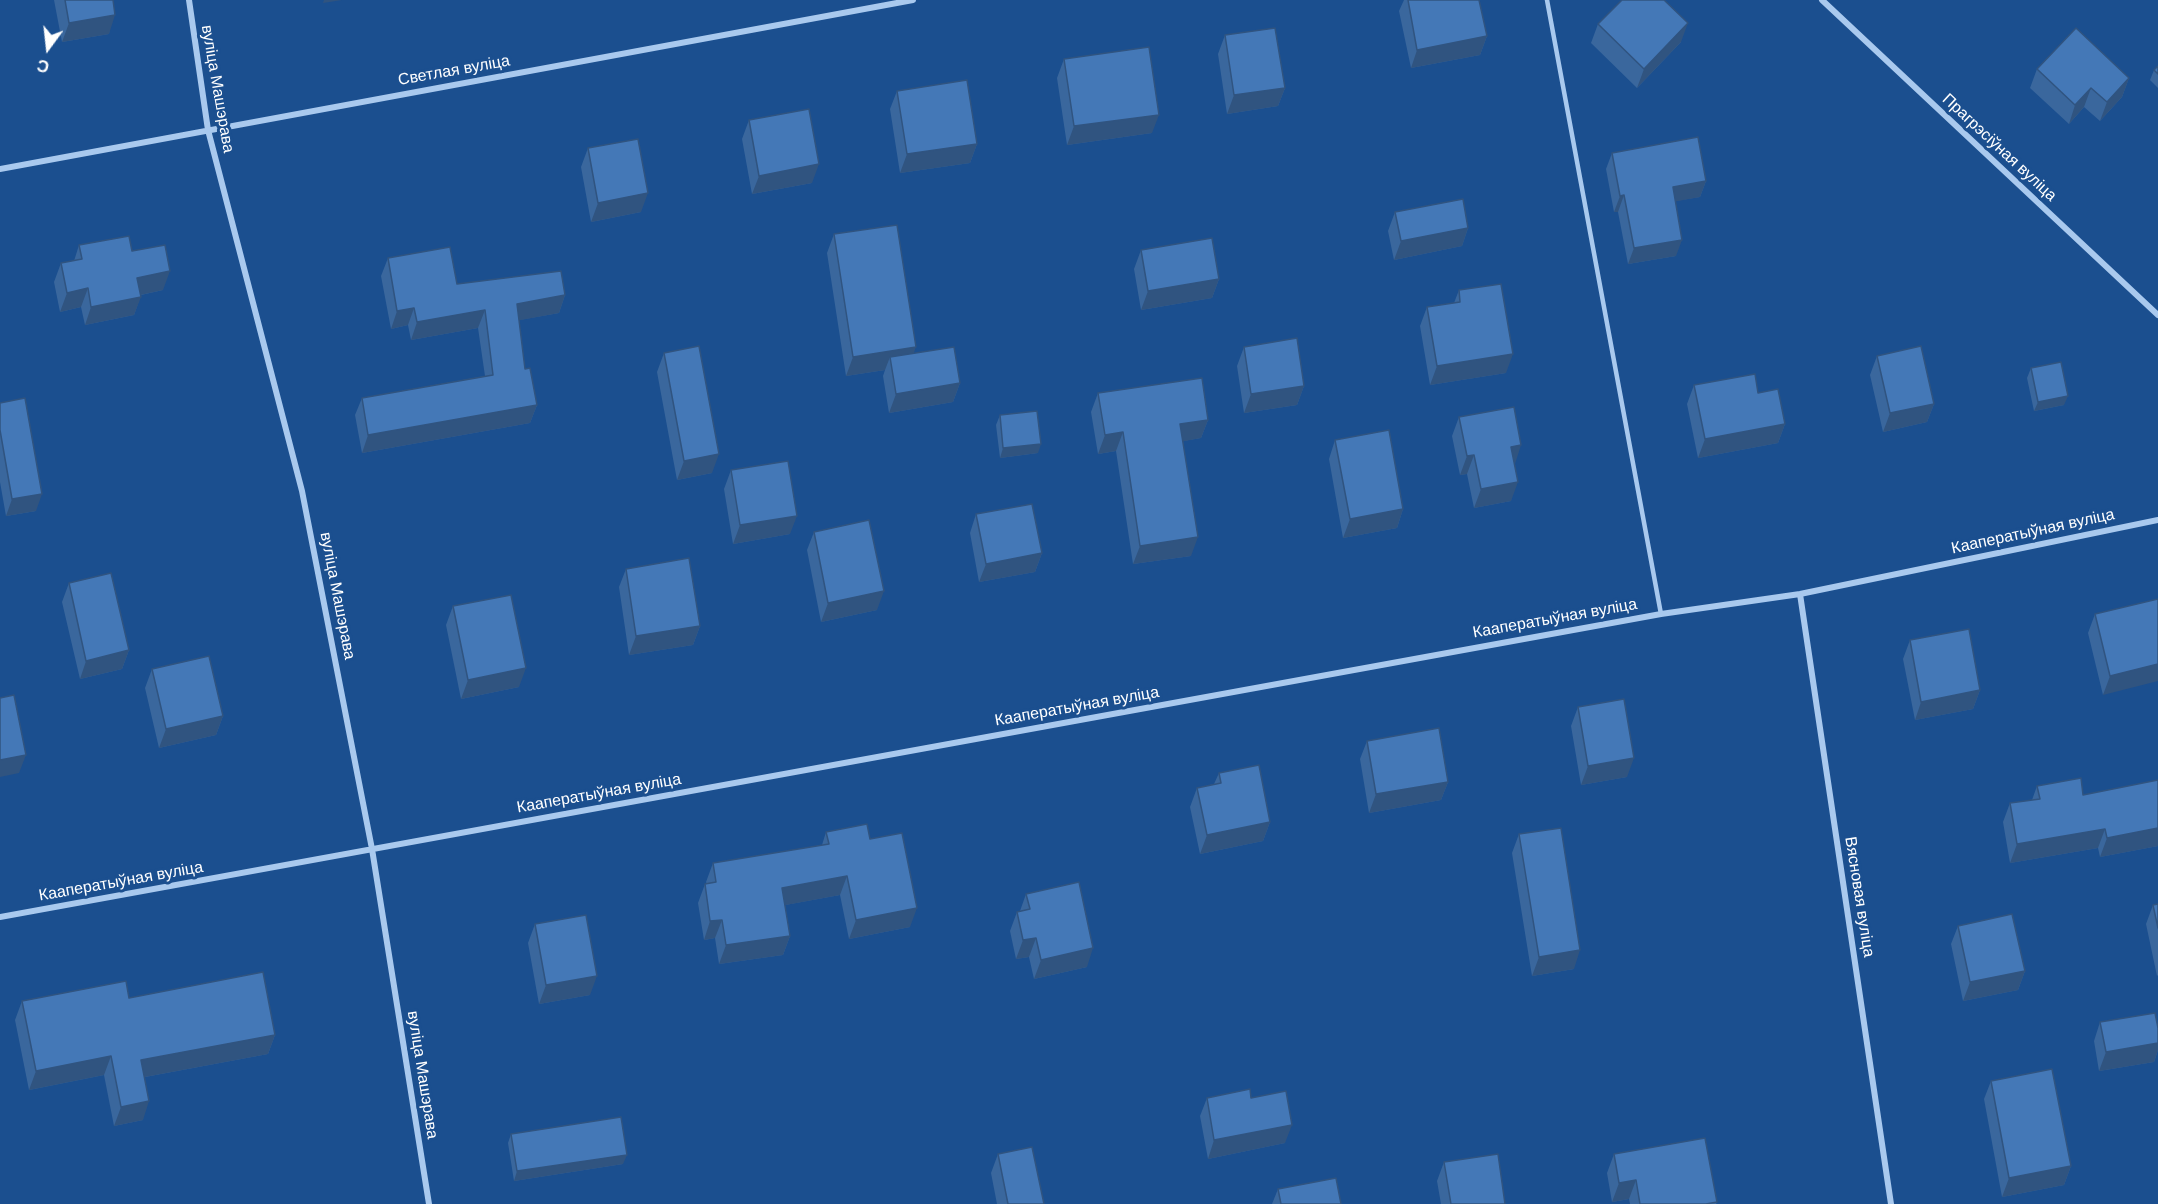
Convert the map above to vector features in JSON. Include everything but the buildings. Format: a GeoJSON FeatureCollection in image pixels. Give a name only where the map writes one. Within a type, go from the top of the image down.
{"type":"FeatureCollection","features":[{"type":"Feature","properties":{"kind":"street","name":"вуліца Машэрава"},"geometry":{"type":"LineString","coordinates":[[189,0],[208,130],[302,491],[372,849],[429,1204]]}},
{"type":"Feature","properties":{"kind":"street","name":"Светлая вуліца"},"geometry":{"type":"LineString","coordinates":[[0,170],[913,0]]}},
{"type":"Feature","properties":{"kind":"street","name":"Прагрэсіўная вуліца"},"geometry":{"type":"LineString","coordinates":[[1822,0],[2158,315]]}},
{"type":"Feature","properties":{"kind":"street","name":"Кааператыўная вуліца"},"geometry":{"type":"LineString","coordinates":[[0,918],[1661,614],[1800,594],[2158,520]]}},
{"type":"Feature","properties":{"kind":"street","name":"Вясновая вуліца"},"geometry":{"type":"LineString","coordinates":[[1800,594],[1891,1204]]}},
{"type":"Feature","properties":{"kind":"lane"},"geometry":{"type":"LineString","coordinates":[[1547,0],[1661,614]]}}]}
